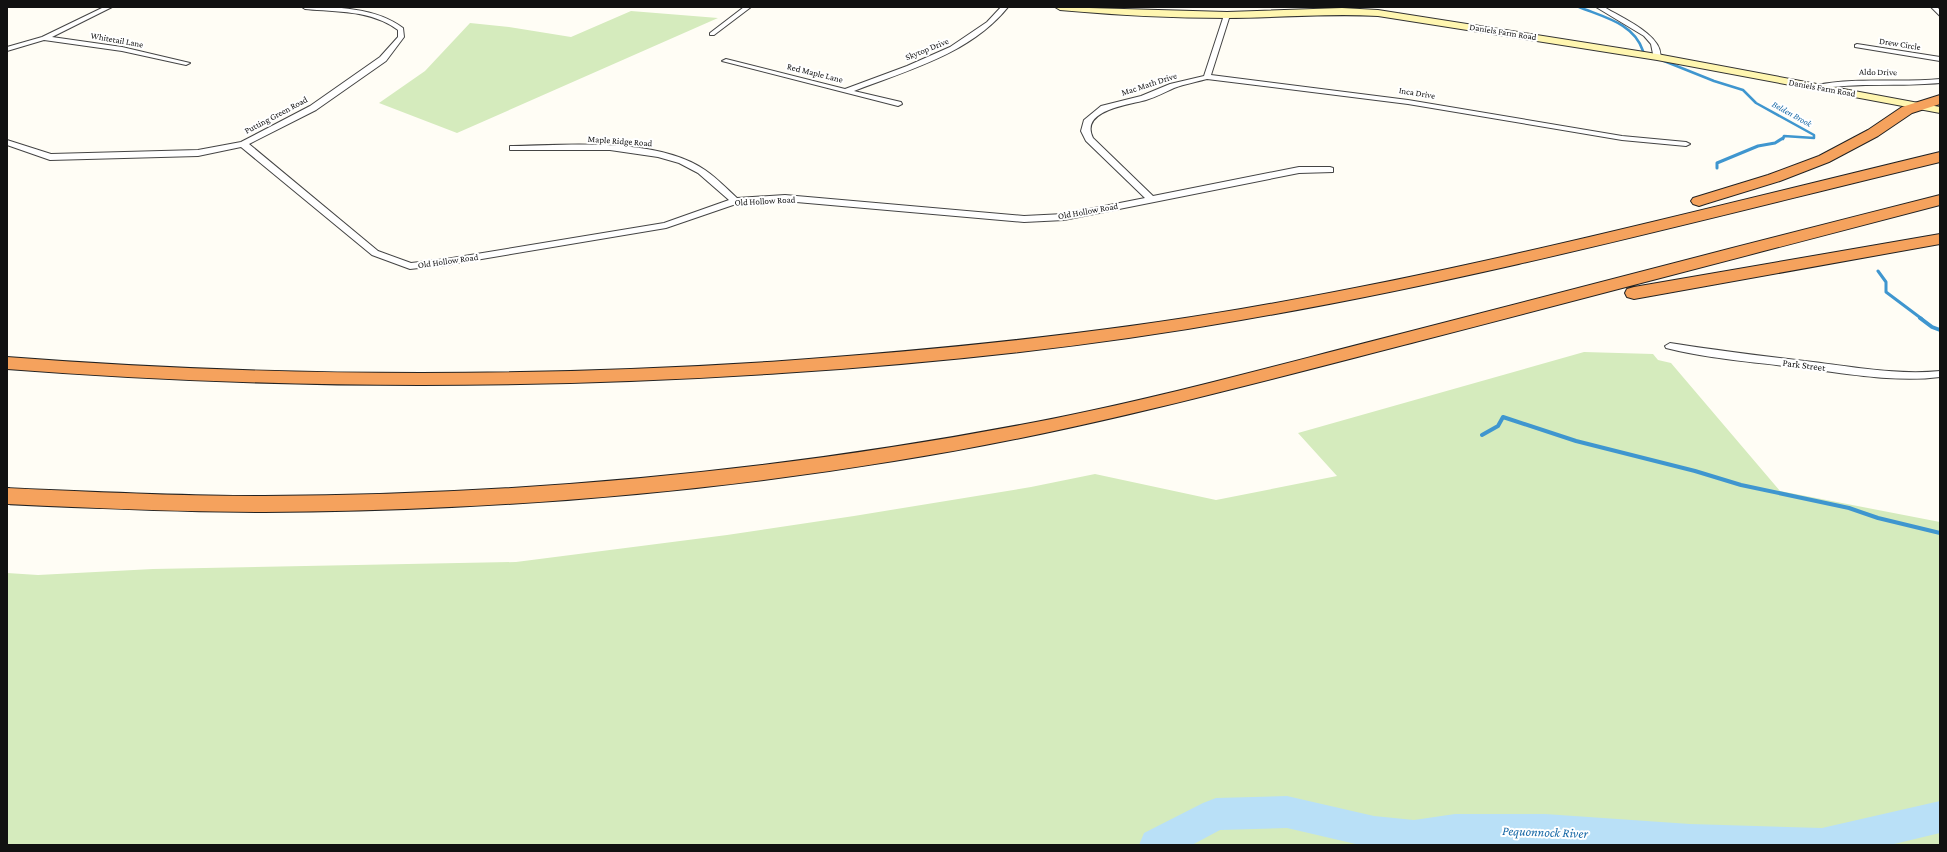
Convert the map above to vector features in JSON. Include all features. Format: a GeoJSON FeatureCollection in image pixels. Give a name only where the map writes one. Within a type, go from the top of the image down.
{"type":"FeatureCollection","features":[{"type":"Feature","properties":{"kind":"highway"},"geometry":{"type":"LineString","coordinates":[[1463,272],[1668,211],[1792,172],[1851,146],[1905,111],[1940,99]]}},
{"type":"Feature","properties":{"kind":"highway"},"geometry":{"type":"LineString","coordinates":[[7,363],[204,375],[364,379],[534,378],[738,370],[929,355],[1131,331],[1311,303],[1463,272],[1940,157]]}},
{"type":"Feature","properties":{"kind":"highway"},"geometry":{"type":"LineString","coordinates":[[7,496],[197,503],[377,502],[537,494],[709,479],[882,456],[1064,423],[1156,403],[1940,200]]}},
{"type":"Feature","properties":{"kind":"highway"},"geometry":{"type":"LineString","coordinates":[[1396,341],[1610,297],[1940,239]]}},
{"type":"Feature","properties":{"kind":"main road","name":"Daniels Farm Road"},"geometry":{"type":"LineString","coordinates":[[1060,7],[1111,12],[1227,15],[1342,11],[1378,13],[1657,57],[1940,110]]}},
{"type":"Feature","properties":{"kind":"street"},"geometry":{"type":"LineString","coordinates":[[7,49],[44,38],[109,7]]}},
{"type":"Feature","properties":{"kind":"street","name":"Putting Green Road"},"geometry":{"type":"LineString","coordinates":[[7,142],[50,157],[198,153],[243,144],[328,98],[383,59],[401,37],[401,28],[395,23],[338,8],[305,7]]}},
{"type":"Feature","properties":{"kind":"street"},"geometry":{"type":"LineString","coordinates":[[712,34],[748,7]]}},
{"type":"Feature","properties":{"kind":"street","name":"Skytop Drive"},"geometry":{"type":"LineString","coordinates":[[846,91],[961,45],[1005,7]]}},
{"type":"Feature","properties":{"kind":"street"},"geometry":{"type":"LineString","coordinates":[[1599,7],[1646,35],[1654,43],[1657,57]]}},
{"type":"Feature","properties":{"kind":"street"},"geometry":{"type":"LineString","coordinates":[[1934,7],[1940,14]]}},
{"type":"Feature","properties":{"kind":"street"},"geometry":{"type":"LineString","coordinates":[[1207,77],[1227,15]]}},
{"type":"Feature","properties":{"kind":"street","name":"Whitetail Lane"},"geometry":{"type":"LineString","coordinates":[[44,38],[122,49],[186,63]]}},
{"type":"Feature","properties":{"kind":"street","name":"Drew Circle"},"geometry":{"type":"LineString","coordinates":[[1857,46],[1940,59]]}},
{"type":"Feature","properties":{"kind":"street","name":"Red Maple Lane"},"geometry":{"type":"LineString","coordinates":[[726,62],[898,104]]}},
{"type":"Feature","properties":{"kind":"street","name":"Inca Drive"},"geometry":{"type":"LineString","coordinates":[[1207,77],[1408,102],[1622,138],[1686,144]]}},
{"type":"Feature","properties":{"kind":"street","name":"Mac Math Drive"},"geometry":{"type":"LineString","coordinates":[[1151,199],[1089,139],[1085,131],[1087,122],[1104,108],[1144,98],[1174,86],[1207,77]]}},
{"type":"Feature","properties":{"kind":"street","name":"Aldo Drive"},"geometry":{"type":"LineString","coordinates":[[1817,87],[1852,81],[1919,83],[1940,81]]}},
{"type":"Feature","properties":{"kind":"street","name":"Old Hollow Road"},"geometry":{"type":"LineString","coordinates":[[243,144],[375,253],[410,266],[446,262],[666,225],[735,201],[792,199],[1024,218],[1064,217],[1299,170],[1330,170]]}},
{"type":"Feature","properties":{"kind":"street","name":"Maple Ridge Road"},"geometry":{"type":"LineString","coordinates":[[513,148],[610,148],[656,154],[680,161],[700,171],[735,201]]}},
{"type":"Feature","properties":{"kind":"street","name":"Park Street"},"geometry":{"type":"LineString","coordinates":[[1670,346],[1726,356],[1869,372],[1909,375],[1940,374]]}},
{"type":"Feature","properties":{"kind":"green space"},"geometry":{"type":"Polygon","coordinates":[[[631,11],[718,18],[457,133],[379,103],[425,71],[470,23],[509,27],[571,37],[631,11]]]}},
{"type":"Feature","properties":{"kind":"green space"},"geometry":{"type":"Polygon","coordinates":[[[1584,352],[1653,354],[1658,360],[1671,363],[1780,491],[1940,522],[1940,845],[7,845],[7,573],[38,575],[153,569],[516,562],[727,535],[854,516],[1031,487],[1095,474],[1216,500],[1337,476],[1298,433],[1584,352]]]}},
{"type":"Feature","properties":{"kind":"waterway","name":"Belden Brook"},"geometry":{"type":"LineString","coordinates":[[1579,7],[1617,22],[1625,27],[1639,41],[1643,51]]}},
{"type":"Feature","properties":{"kind":"waterway","name":"Belden Brook"},"geometry":{"type":"LineString","coordinates":[[1664,61],[1714,81],[1743,90],[1756,103],[1814,135],[1814,138],[1784,136],[1783,139]]}},
{"type":"Feature","properties":{"kind":"waterway","name":"Belden Brook"},"geometry":{"type":"LineString","coordinates":[[1717,168],[1717,163],[1758,146],[1775,143],[1783,138]]}},
{"type":"Feature","properties":{"kind":"waterway","name":"Belden Brook"},"geometry":{"type":"LineString","coordinates":[[1878,271],[1886,282],[1886,292],[1922,319]]}},
{"type":"Feature","properties":{"kind":"waterway","name":"Belden Brook"},"geometry":{"type":"LineString","coordinates":[[1920,318],[1932,327],[1940,330]]}},
{"type":"Feature","properties":{"kind":"waterway"},"geometry":{"type":"LineString","coordinates":[[1482,435],[1498,426],[1503,417],[1576,441],[1695,471],[1741,485],[1849,508],[1878,518],[1940,533]]}},
{"type":"Feature","properties":{"kind":"waterway","name":"Pequonnock River"},"geometry":{"type":"LineString","coordinates":[[1157,845],[1216,814],[1287,812],[1374,832],[1414,836],[1455,830],[1545,830],[1690,840],[1822,845],[1940,817]]}}]}
